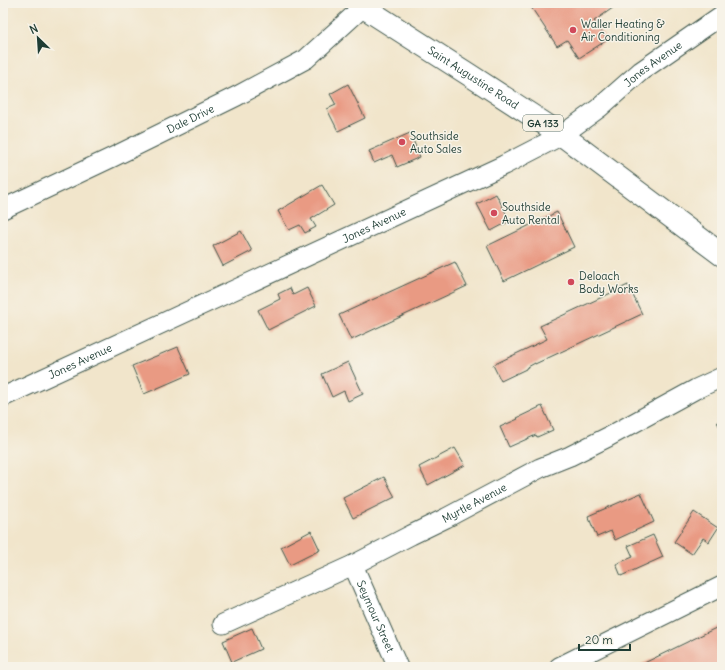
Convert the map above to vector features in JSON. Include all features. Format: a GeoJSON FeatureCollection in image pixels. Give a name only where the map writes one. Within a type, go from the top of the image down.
{"type":"FeatureCollection","features":[{"type":"Feature","properties":{"kind":"main road","name":"Saint Augustine Road"},"geometry":{"type":"LineString","coordinates":[[360,5],[562,135],[722,255]]}},
{"type":"Feature","properties":{"kind":"street","name":"Dale Drive"},"geometry":{"type":"LineString","coordinates":[[3,209],[237,96],[306,59],[360,5]]}},
{"type":"Feature","properties":{"kind":"street","name":"Jones Avenue"},"geometry":{"type":"LineString","coordinates":[[3,397],[504,165],[562,135],[599,108],[641,72],[722,15]]}},
{"type":"Feature","properties":{"kind":"street","name":"Myrtle Avenue"},"geometry":{"type":"LineString","coordinates":[[223,624],[353,564],[446,518],[540,468],[570,456],[608,437],[696,389],[722,377]]}},
{"type":"Feature","properties":{"kind":"street","name":"Seymour Street"},"geometry":{"type":"LineString","coordinates":[[353,564],[398,667]]}},
{"type":"Feature","properties":{"kind":"street"},"geometry":{"type":"LineString","coordinates":[[559,667],[722,586]]}},
{"type":"Feature","properties":{"kind":"building","name":"Waller Heating & Air Conditioning"},"geometry":{"type":"Polygon","coordinates":[[[620,3],[594,21],[607,40],[579,58],[567,40],[557,46],[529,4],[620,3]]]}},
{"type":"Feature","properties":{"kind":"building"},"geometry":{"type":"Polygon","coordinates":[[[348,84],[365,118],[338,131],[327,109],[336,105],[330,94],[348,84]]]}},
{"type":"Feature","properties":{"kind":"building","name":"Southside Auto Sales"},"geometry":{"type":"Polygon","coordinates":[[[410,133],[420,157],[397,167],[392,155],[374,163],[369,151],[410,133]]]}},
{"type":"Feature","properties":{"kind":"building"},"geometry":{"type":"Polygon","coordinates":[[[322,185],[334,205],[311,219],[316,227],[305,233],[300,225],[289,230],[278,211],[322,185]]]}},
{"type":"Feature","properties":{"kind":"building","name":"Southside Auto Rental"},"geometry":{"type":"Polygon","coordinates":[[[496,194],[510,221],[491,231],[477,204],[496,194]]]}},
{"type":"Feature","properties":{"kind":"building"},"geometry":{"type":"Polygon","coordinates":[[[557,212],[574,247],[504,281],[487,246],[557,212]]]}},
{"type":"Feature","properties":{"kind":"building"},"geometry":{"type":"Polygon","coordinates":[[[241,231],[252,251],[223,266],[213,246],[241,231]]]}},
{"type":"Feature","properties":{"kind":"building"},"geometry":{"type":"Polygon","coordinates":[[[455,262],[467,286],[351,340],[339,315],[455,262]]]}},
{"type":"Feature","properties":{"kind":"building"},"geometry":{"type":"Polygon","coordinates":[[[628,285],[642,314],[535,363],[501,381],[493,365],[547,339],[540,326],[628,285]]]}},
{"type":"Feature","properties":{"kind":"building"},"geometry":{"type":"Polygon","coordinates":[[[290,288],[293,295],[307,288],[316,306],[268,330],[258,310],[280,299],[278,294],[290,288]]]}},
{"type":"Feature","properties":{"kind":"building"},"geometry":{"type":"Polygon","coordinates":[[[178,347],[190,374],[144,394],[132,366],[178,347]]]}},
{"type":"Feature","properties":{"kind":"building"},"geometry":{"type":"Polygon","coordinates":[[[348,362],[363,394],[348,401],[344,391],[332,397],[322,374],[348,362]]]}},
{"type":"Feature","properties":{"kind":"building"},"geometry":{"type":"Polygon","coordinates":[[[542,406],[553,430],[537,437],[536,435],[509,447],[500,427],[542,406]]]}},
{"type":"Feature","properties":{"kind":"building"},"geometry":{"type":"Polygon","coordinates":[[[722,419],[722,431],[717,422],[722,419]]]}},
{"type":"Feature","properties":{"kind":"building"},"geometry":{"type":"Polygon","coordinates":[[[455,448],[465,465],[428,485],[419,467],[455,448]]]}},
{"type":"Feature","properties":{"kind":"building"},"geometry":{"type":"Polygon","coordinates":[[[384,477],[395,497],[353,518],[343,498],[384,477]]]}},
{"type":"Feature","properties":{"kind":"building"},"geometry":{"type":"Polygon","coordinates":[[[641,493],[654,522],[615,540],[611,531],[597,537],[588,516],[641,493]]]}},
{"type":"Feature","properties":{"kind":"building"},"geometry":{"type":"Polygon","coordinates":[[[694,512],[718,528],[709,542],[703,538],[692,554],[674,542],[694,512]]]}},
{"type":"Feature","properties":{"kind":"building"},"geometry":{"type":"Polygon","coordinates":[[[311,531],[320,550],[290,565],[281,547],[311,531]]]}},
{"type":"Feature","properties":{"kind":"building"},"geometry":{"type":"Polygon","coordinates":[[[653,535],[663,557],[621,576],[616,564],[633,557],[628,546],[653,535]]]}},
{"type":"Feature","properties":{"kind":"building"},"geometry":{"type":"Polygon","coordinates":[[[722,625],[722,667],[636,667],[722,625]]]}},
{"type":"Feature","properties":{"kind":"building"},"geometry":{"type":"Polygon","coordinates":[[[252,628],[261,649],[232,662],[223,641],[252,628]]]}},
{"type":"Feature","properties":{"kind":"place","name":"Waller Heating & Air Conditioning"},"geometry":{"type":"Point","coordinates":[573,30]}},
{"type":"Feature","properties":{"kind":"place","name":"Southside Auto Sales"},"geometry":{"type":"Point","coordinates":[402,142]}},
{"type":"Feature","properties":{"kind":"place","name":"Southside Auto Rental"},"geometry":{"type":"Point","coordinates":[494,213]}},
{"type":"Feature","properties":{"kind":"place","name":"Deloach Body Works"},"geometry":{"type":"Point","coordinates":[571,282]}}]}
